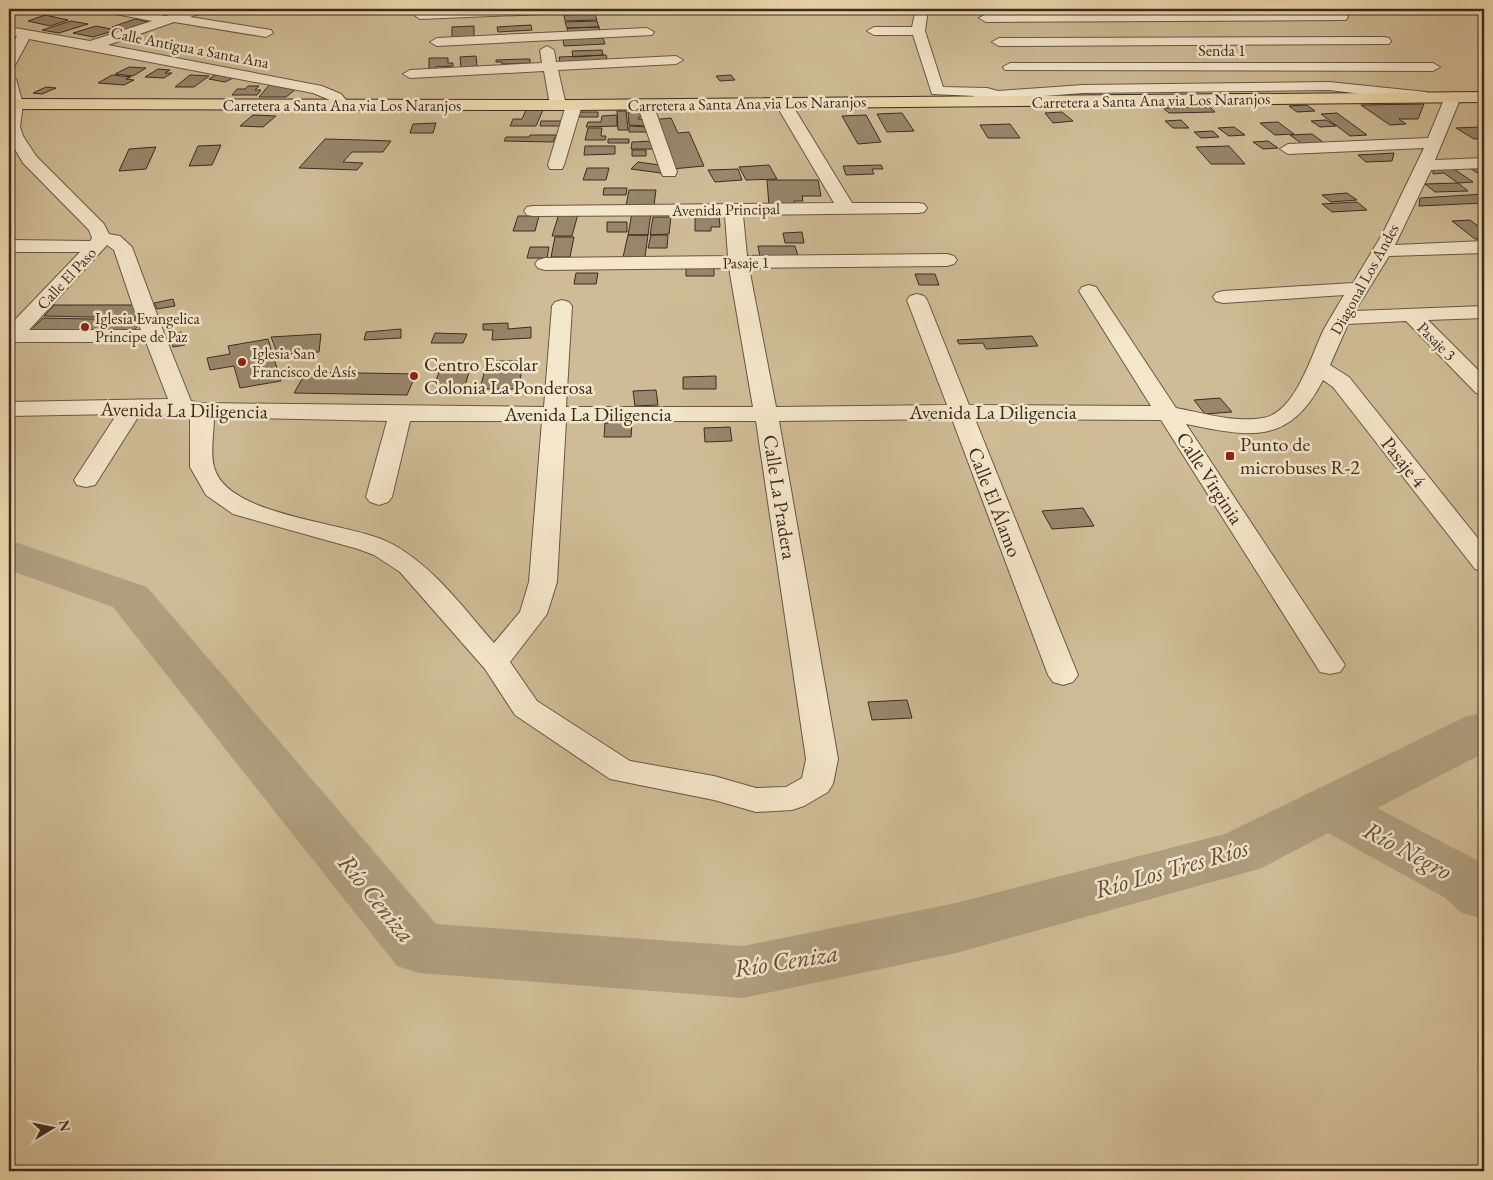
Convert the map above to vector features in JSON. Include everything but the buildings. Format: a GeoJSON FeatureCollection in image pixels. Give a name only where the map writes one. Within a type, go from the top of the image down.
{"type":"FeatureCollection","features":[{"type":"Feature","properties":{"kind":"main road","name":"Carretera a Santa Ana via Los Naranjos"},"geometry":{"type":"LineString","coordinates":[[12,104],[343,106],[563,102],[645,104],[1484,96]]}},
{"type":"Feature","properties":{"kind":"street"},"geometry":{"type":"LineString","coordinates":[[110,9],[266,33]]}},
{"type":"Feature","properties":{"kind":"street"},"geometry":{"type":"LineString","coordinates":[[92,46],[200,9]]}},
{"type":"Feature","properties":{"kind":"street"},"geometry":{"type":"LineString","coordinates":[[540,9],[551,67],[563,102],[556,166]]}},
{"type":"Feature","properties":{"kind":"street"},"geometry":{"type":"LineString","coordinates":[[420,15],[568,9]]}},
{"type":"Feature","properties":{"kind":"street"},"geometry":{"type":"LineString","coordinates":[[922,9],[918,30],[937,91],[987,92],[993,93],[994,96]]}},
{"type":"Feature","properties":{"kind":"street"},"geometry":{"type":"LineString","coordinates":[[1018,84],[984,13],[1247,13],[1341,17]]}},
{"type":"Feature","properties":{"kind":"street"},"geometry":{"type":"LineString","coordinates":[[1112,13],[1168,88]]}},
{"type":"Feature","properties":{"kind":"street"},"geometry":{"type":"LineString","coordinates":[[1247,13],[1301,67]]}},
{"type":"Feature","properties":{"kind":"street"},"geometry":{"type":"LineString","coordinates":[[874,31],[918,30]]}},
{"type":"Feature","properties":{"kind":"street","name":"Calle Antigua a Santa Ana"},"geometry":{"type":"LineString","coordinates":[[9,31],[277,80],[331,94],[340,100],[343,106]]}},
{"type":"Feature","properties":{"kind":"street"},"geometry":{"type":"LineString","coordinates":[[437,42],[647,32]]}},
{"type":"Feature","properties":{"kind":"street"},"geometry":{"type":"LineString","coordinates":[[9,64],[25,34]]}},
{"type":"Feature","properties":{"kind":"street"},"geometry":{"type":"LineString","coordinates":[[998,42],[1384,41]]}},
{"type":"Feature","properties":{"kind":"street"},"geometry":{"type":"LineString","coordinates":[[410,74],[676,60]]}},
{"type":"Feature","properties":{"kind":"street"},"geometry":{"type":"LineString","coordinates":[[1094,67],[1106,84]]}},
{"type":"Feature","properties":{"kind":"street"},"geometry":{"type":"LineString","coordinates":[[1270,67],[1281,80]]}},
{"type":"Feature","properties":{"kind":"street"},"geometry":{"type":"LineString","coordinates":[[1347,67],[1366,83]]}},
{"type":"Feature","properties":{"kind":"street","name":"Senda 1"},"geometry":{"type":"LineString","coordinates":[[1010,68],[1434,67]]}},
{"type":"Feature","properties":{"kind":"street"},"geometry":{"type":"LineString","coordinates":[[9,79],[12,126],[15,136],[29,159],[98,228],[99,243]]}},
{"type":"Feature","properties":{"kind":"street"},"geometry":{"type":"LineString","coordinates":[[974,101],[994,96],[1083,89],[1330,86],[1426,97]]}},
{"type":"Feature","properties":{"kind":"street","name":"Diagonal Los Andes"},"geometry":{"type":"LineString","coordinates":[[1273,423],[1288,416],[1299,403],[1340,318],[1383,251],[1434,143],[1452,97]]}},
{"type":"Feature","properties":{"kind":"street"},"geometry":{"type":"LineString","coordinates":[[783,103],[846,208]]}},
{"type":"Feature","properties":{"kind":"street"},"geometry":{"type":"LineString","coordinates":[[645,104],[670,188]]}},
{"type":"Feature","properties":{"kind":"street"},"geometry":{"type":"LineString","coordinates":[[1288,149],[1434,143]]}},
{"type":"Feature","properties":{"kind":"street"},"geometry":{"type":"LineString","coordinates":[[1424,165],[1484,163]]}},
{"type":"Feature","properties":{"kind":"street"},"geometry":{"type":"LineString","coordinates":[[1458,164],[1478,179]]}},
{"type":"Feature","properties":{"kind":"street","name":"Avenida Principal"},"geometry":{"type":"LineString","coordinates":[[533,211],[670,188],[734,209],[918,208]]}},
{"type":"Feature","properties":{"kind":"street","name":"Calle La Pradera"},"geometry":{"type":"LineString","coordinates":[[496,662],[526,708],[621,771],[714,788],[756,800],[792,798],[817,784],[822,759],[766,414],[738,262],[734,209]]}},
{"type":"Feature","properties":{"kind":"street"},"geometry":{"type":"LineString","coordinates":[[9,246],[99,243],[113,240],[123,247],[154,336],[192,408],[202,467],[215,490],[242,509],[383,549],[410,566],[496,662],[533,614],[543,582],[562,306]]}},
{"type":"Feature","properties":{"kind":"street","name":"Calle El Paso"},"geometry":{"type":"LineString","coordinates":[[13,330],[99,243]]}},
{"type":"Feature","properties":{"kind":"street"},"geometry":{"type":"LineString","coordinates":[[1383,251],[1480,251]]}},
{"type":"Feature","properties":{"kind":"street","name":"Pasaje 1"},"geometry":{"type":"LineString","coordinates":[[545,264],[947,260]]}},
{"type":"Feature","properties":{"kind":"street"},"geometry":{"type":"LineString","coordinates":[[1223,297],[1360,288]]}},
{"type":"Feature","properties":{"kind":"street","name":"Calle Virginia"},"geometry":{"type":"LineString","coordinates":[[1089,291],[1330,665]]}},
{"type":"Feature","properties":{"kind":"street","name":"Calle El Álamo"},"geometry":{"type":"LineString","coordinates":[[917,300],[1063,675]]}},
{"type":"Feature","properties":{"kind":"street"},"geometry":{"type":"LineString","coordinates":[[1340,318],[1484,312]]}},
{"type":"Feature","properties":{"kind":"street","name":"Pasaje 3"},"geometry":{"type":"LineString","coordinates":[[1411,315],[1484,388]]}},
{"type":"Feature","properties":{"kind":"street"},"geometry":{"type":"LineString","coordinates":[[13,330],[154,336]]}},
{"type":"Feature","properties":{"kind":"street","name":"Pasaje 4"},"geometry":{"type":"LineString","coordinates":[[1317,367],[1340,382],[1484,563]]}},
{"type":"Feature","properties":{"kind":"street"},"geometry":{"type":"LineString","coordinates":[[86,480],[134,407]]}},
{"type":"Feature","properties":{"kind":"street","name":"Avenida La Diligencia"},"geometry":{"type":"LineString","coordinates":[[9,409],[134,407],[400,414],[766,414],[1083,411],[1169,414],[1217,423],[1247,425],[1273,423]]}},
{"type":"Feature","properties":{"kind":"street"},"geometry":{"type":"LineString","coordinates":[[379,497],[400,414]]}},
{"type":"Feature","properties":{"kind":"shaded area"},"geometry":{"type":"Polygon","coordinates":[[[9,9],[1484,9],[1484,1171],[9,1171],[9,9]]]}},
{"type":"Feature","properties":{"kind":"waterway","name":"Río Ceniza"},"geometry":{"type":"LineString","coordinates":[[9,554],[130,597],[419,948],[743,972],[956,928],[1241,852],[1484,730]]}},
{"type":"Feature","properties":{"kind":"waterway","name":"Río Negro"},"geometry":{"type":"LineString","coordinates":[[1329,808],[1465,881],[1484,896]]}},
{"type":"Feature","properties":{"kind":"place","name":"Iglesia Evangelica Principe de Paz"},"geometry":{"type":"Point","coordinates":[85,327]}},
{"type":"Feature","properties":{"kind":"place","name":"Iglesia San Francisco de Asís"},"geometry":{"type":"Point","coordinates":[242,362]}},
{"type":"Feature","properties":{"kind":"place","name":"Centro Escolar Colonia La Ponderosa"},"geometry":{"type":"Point","coordinates":[414,376]}},
{"type":"Feature","properties":{"kind":"place","name":"Punto de microbuses R-2"},"geometry":{"type":"Point","coordinates":[1230,456]}},
{"type":"Feature","properties":{"kind":"water label","name":"Río Los Tres Ríos"},"geometry":{"type":"Point","coordinates":[1171,868]}}]}
